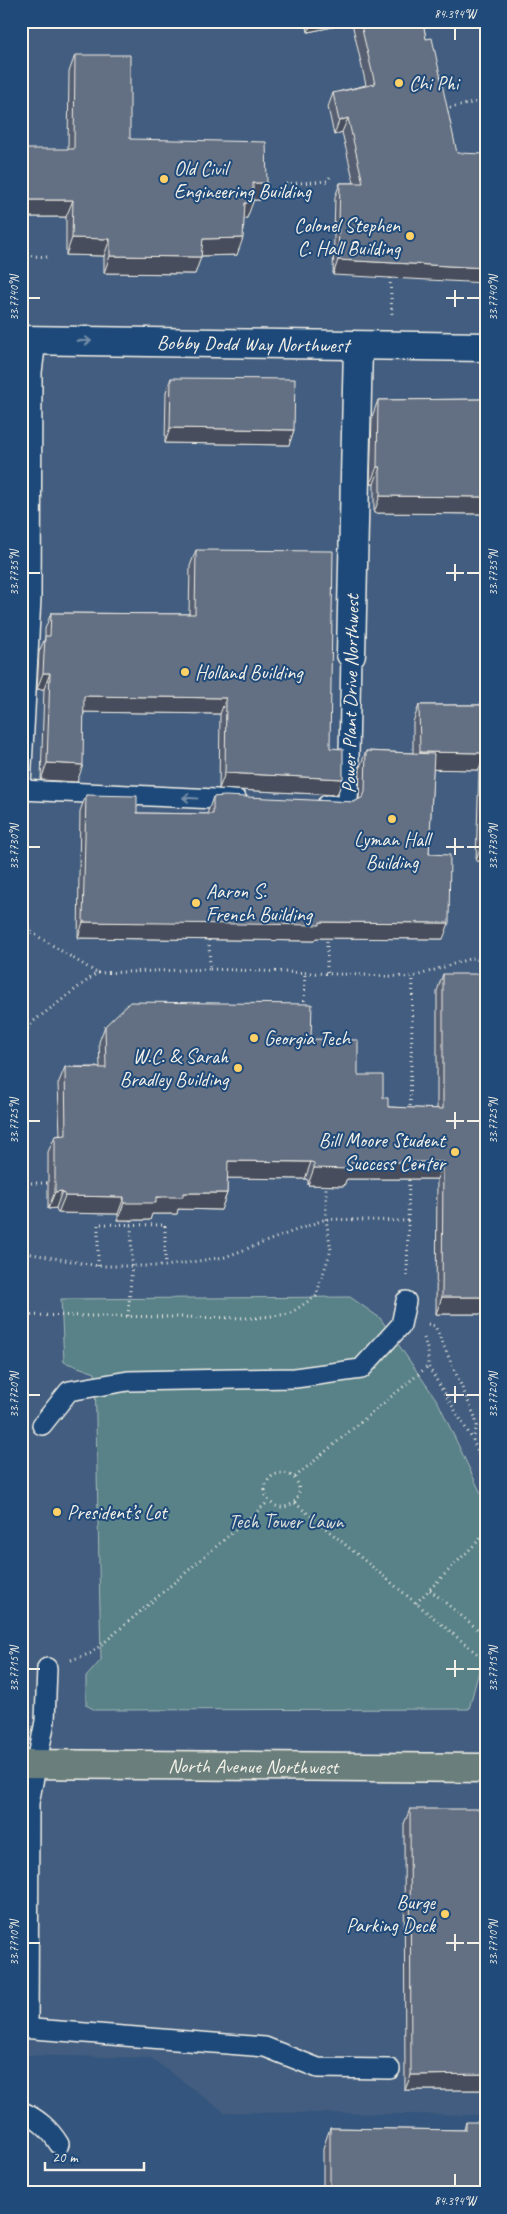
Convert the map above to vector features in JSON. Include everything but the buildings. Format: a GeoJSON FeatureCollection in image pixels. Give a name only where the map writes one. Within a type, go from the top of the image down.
{"type":"FeatureCollection","features":[{"type":"Feature","properties":{"kind":"highway","name":"North Avenue Northwest"},"geometry":{"type":"LineString","coordinates":[[29,1764],[486,1768]]}},
{"type":"Feature","properties":{"kind":"street","name":"Bobby Dodd Way Northwest"},"geometry":{"type":"LineString","coordinates":[[28,341],[486,347]]}},
{"type":"Feature","properties":{"kind":"street","name":"Power Plant Drive Northwest"},"geometry":{"type":"LineString","coordinates":[[351,654],[358,346]]}},
{"type":"Feature","properties":{"kind":"lane"},"geometry":{"type":"LineString","coordinates":[[21,785],[32,598],[32,372],[28,341]]}},
{"type":"Feature","properties":{"kind":"lane","name":"Power Plant Drive Northwest"},"geometry":{"type":"LineString","coordinates":[[309,804],[348,806],[351,654]]}},
{"type":"Feature","properties":{"kind":"lane"},"geometry":{"type":"LineString","coordinates":[[21,790],[259,802]]}},
{"type":"Feature","properties":{"kind":"lane"},"geometry":{"type":"LineString","coordinates":[[42,1425],[69,1391],[128,1381],[295,1378],[361,1369],[401,1325],[406,1301]]}},
{"type":"Feature","properties":{"kind":"lane"},"geometry":{"type":"LineString","coordinates":[[47,1668],[45,1721],[29,1764],[25,2028],[265,2047],[318,2068],[390,2069]]}},
{"type":"Feature","properties":{"kind":"lane"},"geometry":{"type":"LineString","coordinates":[[21,2111],[36,2118],[51,2130],[59,2144]]}},
{"type":"Feature","properties":{"kind":"path"},"geometry":{"type":"LineString","coordinates":[[442,110],[486,100]]}},
{"type":"Feature","properties":{"kind":"path"},"geometry":{"type":"LineString","coordinates":[[286,184],[327,181],[330,177]]}},
{"type":"Feature","properties":{"kind":"path"},"geometry":{"type":"LineString","coordinates":[[21,256],[47,257]]}},
{"type":"Feature","properties":{"kind":"path"},"geometry":{"type":"LineString","coordinates":[[390,278],[391,290]]}},
{"type":"Feature","properties":{"kind":"path"},"geometry":{"type":"LineString","coordinates":[[21,915],[30,932],[97,973],[210,969],[327,972],[413,977],[472,958],[486,962]]}},
{"type":"Feature","properties":{"kind":"path"},"geometry":{"type":"LineString","coordinates":[[327,930],[327,972]]}},
{"type":"Feature","properties":{"kind":"path"},"geometry":{"type":"LineString","coordinates":[[209,939],[210,969]]}},
{"type":"Feature","properties":{"kind":"path"},"geometry":{"type":"LineString","coordinates":[[304,1013],[305,972]]}},
{"type":"Feature","properties":{"kind":"path"},"geometry":{"type":"LineString","coordinates":[[21,1036],[34,1021],[97,973]]}},
{"type":"Feature","properties":{"kind":"path"},"geometry":{"type":"LineString","coordinates":[[410,1114],[413,977]]}},
{"type":"Feature","properties":{"kind":"path"},"geometry":{"type":"LineString","coordinates":[[406,1301],[409,1172]]}},
{"type":"Feature","properties":{"kind":"path"},"geometry":{"type":"LineString","coordinates":[[21,1183],[48,1183]]}},
{"type":"Feature","properties":{"kind":"path"},"geometry":{"type":"LineString","coordinates":[[21,1315],[254,1318],[289,1314],[316,1296],[331,1250],[326,1219],[326,1185]]}},
{"type":"Feature","properties":{"kind":"path"},"geometry":{"type":"LineString","coordinates":[[21,1252],[98,1266],[165,1266],[225,1257],[326,1219],[408,1221]]}},
{"type":"Feature","properties":{"kind":"path"},"geometry":{"type":"LineString","coordinates":[[128,1316],[132,1266],[131,1220]]}},
{"type":"Feature","properties":{"kind":"path"},"geometry":{"type":"LineString","coordinates":[[98,1266],[98,1224],[165,1225],[165,1266]]}},
{"type":"Feature","properties":{"kind":"path"},"geometry":{"type":"LineString","coordinates":[[435,1326],[475,1417],[477,1426],[473,1440]]}},
{"type":"Feature","properties":{"kind":"path"},"geometry":{"type":"LineString","coordinates":[[428,1352],[428,1366],[473,1440],[486,1471]]}},
{"type":"Feature","properties":{"kind":"path"},"geometry":{"type":"LineString","coordinates":[[295,1477],[428,1366]]}},
{"type":"Feature","properties":{"kind":"path"},"geometry":{"type":"LineString","coordinates":[[282,1471],[295,1477],[301,1489],[295,1502],[282,1508],[268,1502],[264,1489],[269,1477],[282,1471]]}},
{"type":"Feature","properties":{"kind":"path"},"geometry":{"type":"LineString","coordinates":[[47,1668],[92,1653],[268,1502]]}},
{"type":"Feature","properties":{"kind":"path"},"geometry":{"type":"LineString","coordinates":[[295,1502],[486,1661]]}},
{"type":"Feature","properties":{"kind":"path"},"geometry":{"type":"LineString","coordinates":[[416,1603],[486,1533]]}},
{"type":"Feature","properties":{"kind":"path"},"geometry":{"type":"LineString","coordinates":[[430,1590],[486,1636]]}},
{"type":"Feature","properties":{"kind":"shaded area","name":"Georgia Tech"},"geometry":{"type":"Polygon","coordinates":[[[21,21],[486,21],[486,2115],[224,2112],[151,2058],[21,2055],[21,21]]]}},
{"type":"Feature","properties":{"kind":"green space","name":"Tech Tower Lawn"},"geometry":{"type":"Polygon","coordinates":[[[350,1297],[380,1318],[438,1402],[485,1502],[486,1644],[469,1709],[95,1710],[86,1705],[86,1677],[101,1660],[95,1373],[64,1362],[61,1299],[350,1297]]]}},
{"type":"Feature","properties":{"kind":"place","name":"Chi Phi"},"geometry":{"type":"Point","coordinates":[399,83]}},
{"type":"Feature","properties":{"kind":"place","name":"Old Civil Engineering Building"},"geometry":{"type":"Point","coordinates":[164,179]}},
{"type":"Feature","properties":{"kind":"place","name":"Colonel Stephen C. Hall Building"},"geometry":{"type":"Point","coordinates":[410,236]}},
{"type":"Feature","properties":{"kind":"place","name":"Holland Building"},"geometry":{"type":"Point","coordinates":[185,672]}},
{"type":"Feature","properties":{"kind":"place","name":"Lyman Hall Building"},"geometry":{"type":"Point","coordinates":[392,819]}},
{"type":"Feature","properties":{"kind":"place","name":"Aaron S. French Building"},"geometry":{"type":"Point","coordinates":[196,903]}},
{"type":"Feature","properties":{"kind":"place","name":"Georgia Tech"},"geometry":{"type":"Point","coordinates":[254,1038]}},
{"type":"Feature","properties":{"kind":"place","name":"W.C. & Sarah Bradley Building"},"geometry":{"type":"Point","coordinates":[238,1068]}},
{"type":"Feature","properties":{"kind":"place","name":"Bill Moore Student Success Center"},"geometry":{"type":"Point","coordinates":[455,1152]}},
{"type":"Feature","properties":{"kind":"place","name":"President’s Lot"},"geometry":{"type":"Point","coordinates":[57,1512]}},
{"type":"Feature","properties":{"kind":"place","name":"Burge Parking Deck"},"geometry":{"type":"Point","coordinates":[445,1914]}}]}
